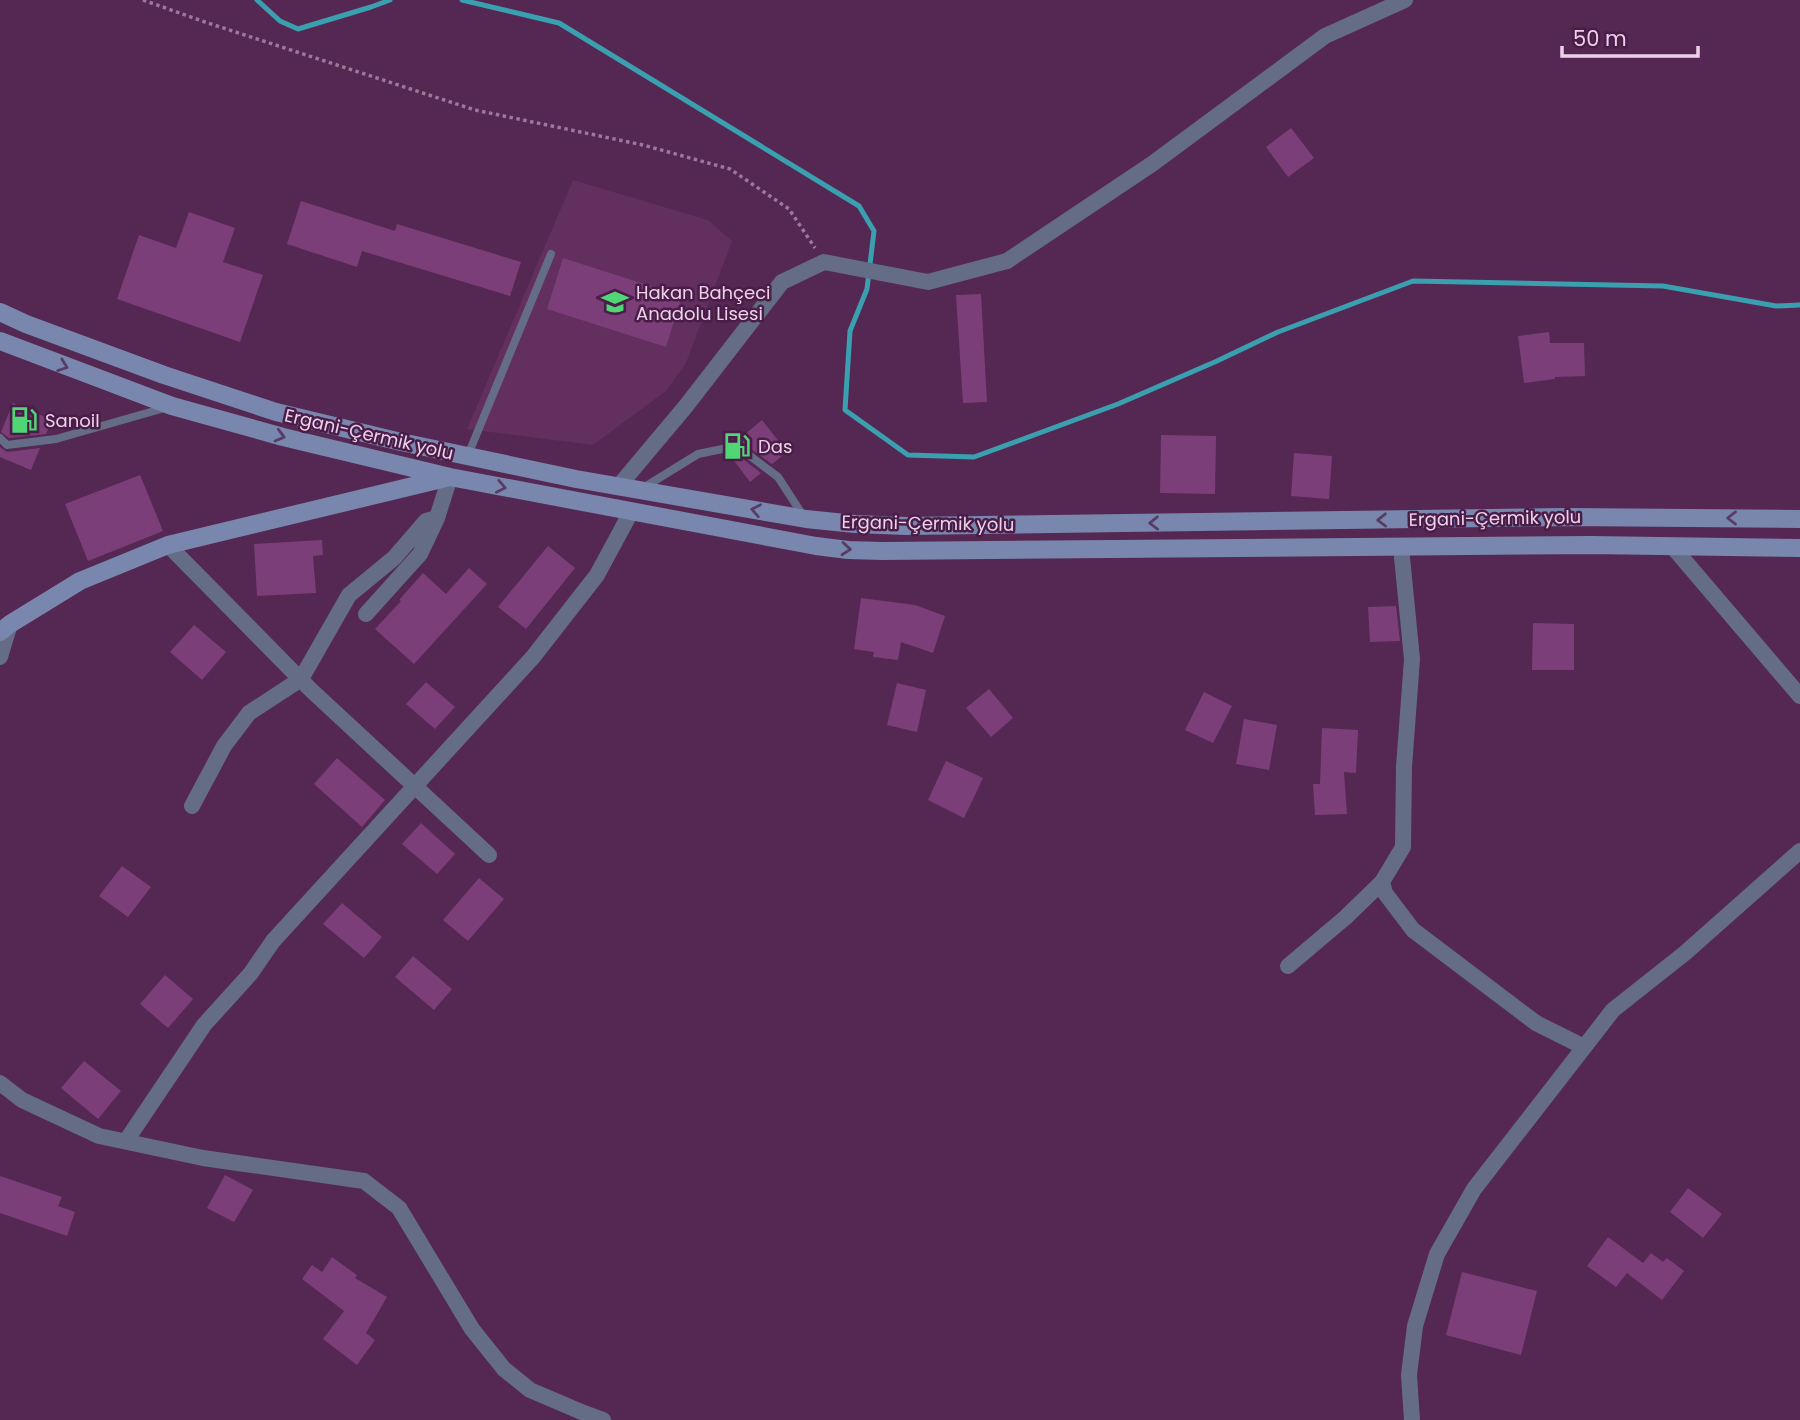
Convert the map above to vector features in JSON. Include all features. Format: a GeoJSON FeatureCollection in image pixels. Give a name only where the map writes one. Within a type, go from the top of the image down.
{"type":"FeatureCollection","features":[{"type":"Feature","properties":{"kind":"main road","name":"Ergani-Çermik yolu"},"geometry":{"type":"LineString","coordinates":[[0,312],[164,375],[276,412],[467,457],[639,491],[806,519],[905,526],[1567,517],[1800,519]]}},
{"type":"Feature","properties":{"kind":"main road","name":"Ergani-Çermik yolu"},"geometry":{"type":"LineString","coordinates":[[0,341],[172,406],[283,438],[450,477],[816,546],[859,550],[1591,545],[1800,548]]}},
{"type":"Feature","properties":{"kind":"main road"},"geometry":{"type":"LineString","coordinates":[[5,628],[79,581],[168,545],[450,477]]}},
{"type":"Feature","properties":{"kind":"street"},"geometry":{"type":"LineString","coordinates":[[618,487],[686,406],[782,282],[824,262],[928,282],[1007,261],[1152,164],[1325,36],[1405,0]]}},
{"type":"Feature","properties":{"kind":"street"},"geometry":{"type":"LineString","coordinates":[[366,614],[420,554],[438,518],[450,477]]}},
{"type":"Feature","properties":{"kind":"street"},"geometry":{"type":"LineString","coordinates":[[126,1141],[204,1025],[251,973],[273,941],[533,657],[597,575],[631,512]]}},
{"type":"Feature","properties":{"kind":"street"},"geometry":{"type":"LineString","coordinates":[[192,806],[225,746],[249,713],[301,680],[349,595],[394,558],[426,521],[438,518]]}},
{"type":"Feature","properties":{"kind":"street"},"geometry":{"type":"LineString","coordinates":[[168,545],[301,680],[489,855]]}},
{"type":"Feature","properties":{"kind":"street"},"geometry":{"type":"LineString","coordinates":[[1672,546],[1800,696]]}},
{"type":"Feature","properties":{"kind":"street"},"geometry":{"type":"LineString","coordinates":[[1288,966],[1346,917],[1382,882],[1403,847],[1404,768],[1412,659],[1401,547]]}},
{"type":"Feature","properties":{"kind":"street"},"geometry":{"type":"LineString","coordinates":[[0,657],[5,628]]}},
{"type":"Feature","properties":{"kind":"street"},"geometry":{"type":"LineString","coordinates":[[1412,1420],[1409,1375],[1415,1326],[1437,1254],[1474,1189],[1613,1010],[1797,860]]}},
{"type":"Feature","properties":{"kind":"street"},"geometry":{"type":"LineString","coordinates":[[1382,882],[1385,893],[1413,930],[1536,1023],[1584,1047]]}},
{"type":"Feature","properties":{"kind":"street"},"geometry":{"type":"LineString","coordinates":[[0,1083],[22,1100],[99,1136],[202,1158],[364,1181],[399,1208],[472,1329],[504,1369],[530,1390],[603,1420]]}},
{"type":"Feature","properties":{"kind":"lane"},"geometry":{"type":"LineString","coordinates":[[467,457],[551,254]]}},
{"type":"Feature","properties":{"kind":"lane"},"geometry":{"type":"LineString","coordinates":[[0,438],[7,445],[56,439],[172,406]]}},
{"type":"Feature","properties":{"kind":"lane"},"geometry":{"type":"LineString","coordinates":[[639,491],[698,454],[737,446],[778,477],[806,519]]}},
{"type":"Feature","properties":{"kind":"path"},"geometry":{"type":"LineString","coordinates":[[143,0],[475,110],[643,145],[730,169],[789,209],[824,262]]}},
{"type":"Feature","properties":{"kind":"shaded area","name":"Hakan Bahçeci Anadolu Lisesi"},"geometry":{"type":"Polygon","coordinates":[[[573,180],[708,220],[732,241],[686,363],[666,391],[593,445],[467,429],[573,180]]]}},
{"type":"Feature","properties":{"kind":"building"},"geometry":{"type":"Polygon","coordinates":[[[1291,128],[1314,158],[1288,177],[1266,147],[1291,128]]]}},
{"type":"Feature","properties":{"kind":"building"},"geometry":{"type":"Polygon","coordinates":[[[301,201],[395,231],[397,224],[521,262],[510,296],[362,251],[357,267],[287,244],[301,201]]]}},
{"type":"Feature","properties":{"kind":"building"},"geometry":{"type":"Polygon","coordinates":[[[189,212],[235,228],[223,262],[263,275],[240,342],[117,299],[139,235],[176,248],[189,212]]]}},
{"type":"Feature","properties":{"kind":"building"},"geometry":{"type":"Polygon","coordinates":[[[563,258],[682,296],[666,347],[547,309],[563,258]]]}},
{"type":"Feature","properties":{"kind":"building"},"geometry":{"type":"Polygon","coordinates":[[[981,294],[987,402],[963,403],[956,295],[981,294]]]}},
{"type":"Feature","properties":{"kind":"building"},"geometry":{"type":"Polygon","coordinates":[[[1549,332],[1550,343],[1584,343],[1585,376],[1555,377],[1524,383],[1518,336],[1549,332]]]}},
{"type":"Feature","properties":{"kind":"building"},"geometry":{"type":"Polygon","coordinates":[[[13,403],[52,420],[46,434],[9,438],[1,432],[13,403]]]}},
{"type":"Feature","properties":{"kind":"building"},"geometry":{"type":"Polygon","coordinates":[[[762,420],[787,452],[772,464],[738,440],[762,420]]]}},
{"type":"Feature","properties":{"kind":"building"},"geometry":{"type":"Polygon","coordinates":[[[1161,435],[1216,436],[1215,494],[1160,493],[1161,435]]]}},
{"type":"Feature","properties":{"kind":"building"},"geometry":{"type":"Polygon","coordinates":[[[0,447],[7,452],[40,448],[31,470],[0,457],[0,447]]]}},
{"type":"Feature","properties":{"kind":"building"},"geometry":{"type":"Polygon","coordinates":[[[735,453],[761,473],[750,482],[729,454],[735,453]]]}},
{"type":"Feature","properties":{"kind":"building"},"geometry":{"type":"Polygon","coordinates":[[[1294,453],[1332,456],[1329,499],[1291,496],[1294,453]]]}},
{"type":"Feature","properties":{"kind":"building"},"geometry":{"type":"Polygon","coordinates":[[[140,475],[163,531],[88,561],[65,504],[140,475]]]}},
{"type":"Feature","properties":{"kind":"building"},"geometry":{"type":"Polygon","coordinates":[[[322,540],[323,555],[313,556],[316,593],[257,596],[254,544],[322,540]]]}},
{"type":"Feature","properties":{"kind":"building"},"geometry":{"type":"Polygon","coordinates":[[[548,546],[575,568],[526,629],[498,607],[548,546]]]}},
{"type":"Feature","properties":{"kind":"building"},"geometry":{"type":"Polygon","coordinates":[[[469,568],[487,584],[414,664],[375,629],[423,573],[446,594],[469,568]]]}},
{"type":"Feature","properties":{"kind":"building"},"geometry":{"type":"Polygon","coordinates":[[[861,598],[915,605],[945,616],[933,653],[901,642],[898,660],[873,657],[874,652],[854,649],[861,598]]]}},
{"type":"Feature","properties":{"kind":"building"},"geometry":{"type":"Polygon","coordinates":[[[1396,606],[1400,641],[1370,642],[1368,607],[1396,606]]]}},
{"type":"Feature","properties":{"kind":"building"},"geometry":{"type":"Polygon","coordinates":[[[1533,623],[1574,624],[1574,670],[1532,670],[1533,623]]]}},
{"type":"Feature","properties":{"kind":"building"},"geometry":{"type":"Polygon","coordinates":[[[194,625],[226,652],[202,680],[170,652],[194,625]]]}},
{"type":"Feature","properties":{"kind":"building"},"geometry":{"type":"Polygon","coordinates":[[[426,682],[455,707],[435,729],[406,704],[426,682]]]}},
{"type":"Feature","properties":{"kind":"building"},"geometry":{"type":"Polygon","coordinates":[[[897,683],[926,690],[917,732],[887,725],[897,683]]]}},
{"type":"Feature","properties":{"kind":"building"},"geometry":{"type":"Polygon","coordinates":[[[989,689],[1013,718],[991,737],[966,708],[989,689]]]}},
{"type":"Feature","properties":{"kind":"building"},"geometry":{"type":"Polygon","coordinates":[[[1204,692],[1232,706],[1213,743],[1185,730],[1204,692]]]}},
{"type":"Feature","properties":{"kind":"building"},"geometry":{"type":"Polygon","coordinates":[[[1244,719],[1277,725],[1269,770],[1236,764],[1244,719]]]}},
{"type":"Feature","properties":{"kind":"building"},"geometry":{"type":"Polygon","coordinates":[[[1322,728],[1358,730],[1356,773],[1344,772],[1347,814],[1315,815],[1313,784],[1320,784],[1322,728]]]}},
{"type":"Feature","properties":{"kind":"building"},"geometry":{"type":"Polygon","coordinates":[[[337,758],[385,800],[362,827],[314,784],[337,758]]]}},
{"type":"Feature","properties":{"kind":"building"},"geometry":{"type":"Polygon","coordinates":[[[946,761],[983,778],[964,818],[928,800],[946,761]]]}},
{"type":"Feature","properties":{"kind":"building"},"geometry":{"type":"Polygon","coordinates":[[[421,823],[455,854],[437,874],[402,844],[421,823]]]}},
{"type":"Feature","properties":{"kind":"building"},"geometry":{"type":"Polygon","coordinates":[[[122,866],[151,887],[128,917],[99,896],[122,866]]]}},
{"type":"Feature","properties":{"kind":"building"},"geometry":{"type":"Polygon","coordinates":[[[479,878],[504,899],[468,941],[443,920],[479,878]]]}},
{"type":"Feature","properties":{"kind":"building"},"geometry":{"type":"Polygon","coordinates":[[[342,903],[382,937],[364,958],[323,924],[342,903]]]}},
{"type":"Feature","properties":{"kind":"building"},"geometry":{"type":"Polygon","coordinates":[[[413,956],[452,989],[434,1010],[395,977],[413,956]]]}},
{"type":"Feature","properties":{"kind":"building"},"geometry":{"type":"Polygon","coordinates":[[[165,975],[193,999],[168,1028],[140,1004],[165,975]]]}},
{"type":"Feature","properties":{"kind":"building"},"geometry":{"type":"Polygon","coordinates":[[[84,1061],[121,1091],[98,1119],[61,1088],[84,1061]]]}},
{"type":"Feature","properties":{"kind":"building"},"geometry":{"type":"Polygon","coordinates":[[[225,1175],[253,1190],[234,1222],[207,1208],[225,1175]]]}},
{"type":"Feature","properties":{"kind":"building"},"geometry":{"type":"Polygon","coordinates":[[[0,1176],[62,1197],[58,1206],[75,1212],[67,1236],[0,1213],[0,1176]]]}},
{"type":"Feature","properties":{"kind":"building"},"geometry":{"type":"Polygon","coordinates":[[[1688,1188],[1722,1214],[1703,1238],[1670,1212],[1688,1188]]]}},
{"type":"Feature","properties":{"kind":"building"},"geometry":{"type":"Polygon","coordinates":[[[1608,1237],[1643,1263],[1651,1253],[1663,1262],[1667,1258],[1684,1271],[1662,1300],[1627,1273],[1616,1287],[1587,1266],[1608,1237]]]}},
{"type":"Feature","properties":{"kind":"building"},"geometry":{"type":"Polygon","coordinates":[[[332,1257],[357,1275],[355,1278],[387,1297],[366,1333],[375,1340],[357,1365],[323,1339],[344,1311],[302,1279],[312,1265],[322,1272],[332,1257]]]}},
{"type":"Feature","properties":{"kind":"building"},"geometry":{"type":"Polygon","coordinates":[[[1462,1272],[1537,1291],[1521,1355],[1446,1335],[1462,1272]]]}},
{"type":"Feature","properties":{"kind":"waterway"},"geometry":{"type":"LineString","coordinates":[[257,0],[280,21],[298,29],[390,0]]}},
{"type":"Feature","properties":{"kind":"waterway"},"geometry":{"type":"LineString","coordinates":[[462,0],[559,23],[859,206],[874,231],[867,289],[850,331],[845,410],[908,455],[974,457],[1118,404],[1278,332],[1413,281],[1663,286],[1776,306],[1800,305]]}},
{"type":"Feature","properties":{"kind":"place","name":"Hakan Bahçeci Anadolu Lisesi"},"geometry":{"type":"Point","coordinates":[615,302]}},
{"type":"Feature","properties":{"kind":"place","name":"Sanoil"},"geometry":{"type":"Point","coordinates":[24,420]}},
{"type":"Feature","properties":{"kind":"place","name":"Das"},"geometry":{"type":"Point","coordinates":[737,446]}}]}
